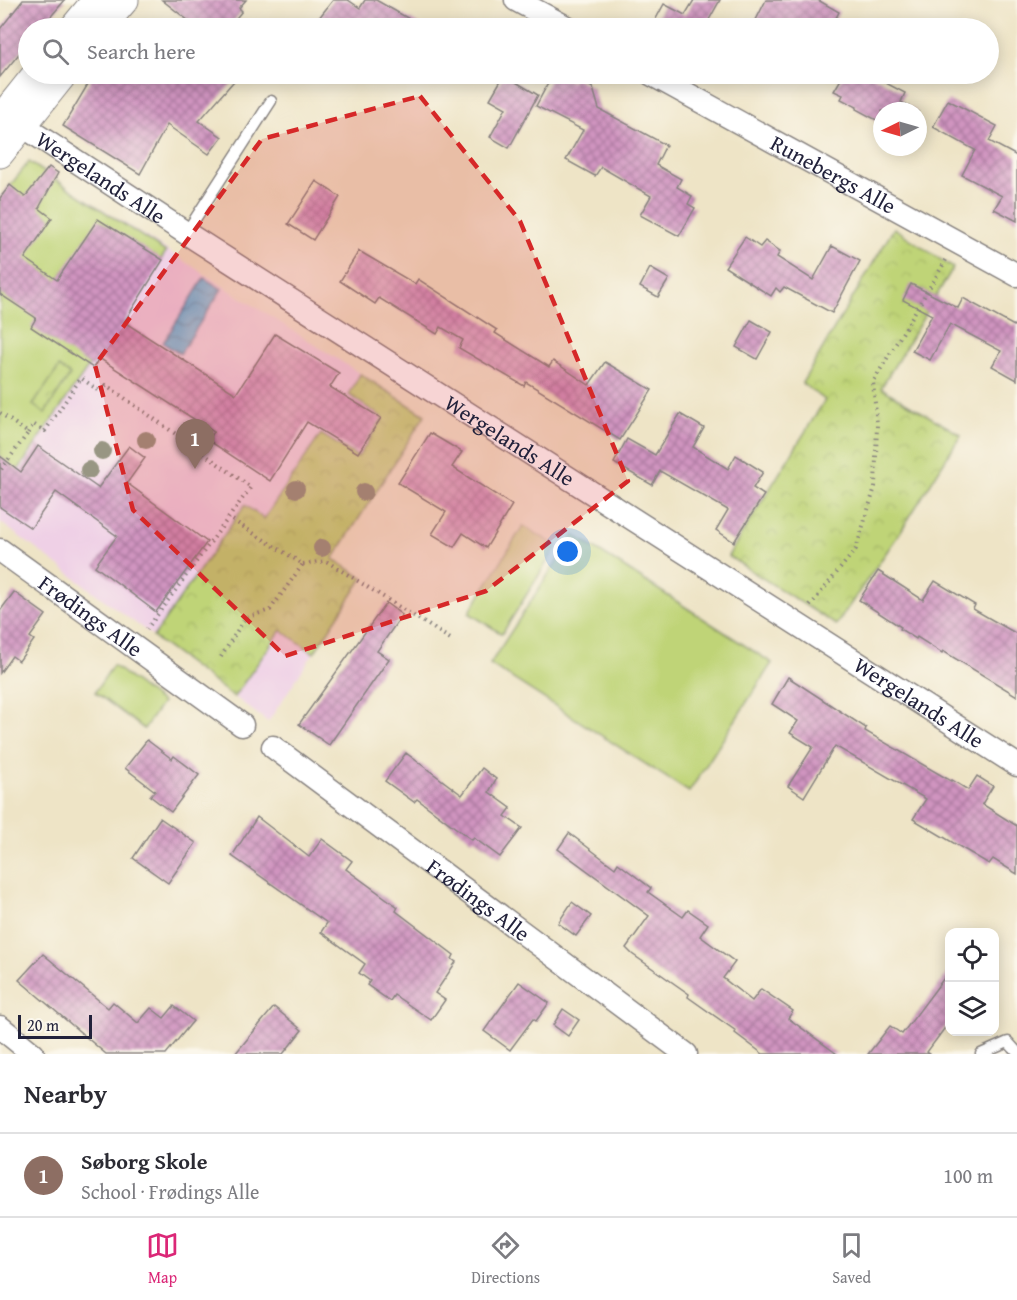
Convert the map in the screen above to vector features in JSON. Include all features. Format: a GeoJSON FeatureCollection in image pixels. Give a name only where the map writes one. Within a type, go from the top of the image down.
{"type":"FeatureCollection","features":[{"type":"Feature","properties":{"kind":"street"},"geometry":{"type":"LineString","coordinates":[[81,18],[96,0]]}},
{"type":"Feature","properties":{"kind":"street"},"geometry":{"type":"LineString","coordinates":[[109,18],[124,0]]}},
{"type":"Feature","properties":{"kind":"street"},"geometry":{"type":"LineString","coordinates":[[516,0],[549,18]]}},
{"type":"Feature","properties":{"kind":"street"},"geometry":{"type":"LineString","coordinates":[[0,154],[5,119],[29,84]]}},
{"type":"Feature","properties":{"kind":"street"},"geometry":{"type":"LineString","coordinates":[[5,119],[51,84]]}},
{"type":"Feature","properties":{"kind":"street","name":"Runebergs Alle"},"geometry":{"type":"LineString","coordinates":[[669,84],[1017,274]]}},
{"type":"Feature","properties":{"kind":"street","name":"Wergelands Alle"},"geometry":{"type":"LineString","coordinates":[[5,119],[797,622],[1017,765]]}},
{"type":"Feature","properties":{"kind":"street","name":"Frødings Alle"},"geometry":{"type":"LineString","coordinates":[[0,550],[242,725]]}},
{"type":"Feature","properties":{"kind":"street","name":"Frødings Alle"},"geometry":{"type":"LineString","coordinates":[[273,747],[686,1054]]}},
{"type":"Feature","properties":{"kind":"street"},"geometry":{"type":"LineString","coordinates":[[0,1027],[33,1054]]}},
{"type":"Feature","properties":{"kind":"lane"},"geometry":{"type":"LineString","coordinates":[[186,233],[271,101]]}},
{"type":"Feature","properties":{"kind":"lane"},"geometry":{"type":"LineString","coordinates":[[981,1054],[1008,1042],[1017,1052]]}},
{"type":"Feature","properties":{"kind":"path"},"geometry":{"type":"LineString","coordinates":[[797,622],[856,549],[875,487],[877,425],[873,382],[957,241]]}},
{"type":"Feature","properties":{"kind":"path"},"geometry":{"type":"LineString","coordinates":[[0,471],[33,424],[45,431],[81,378],[101,392],[106,385],[251,487],[134,647]]}},
{"type":"Feature","properties":{"kind":"path"},"geometry":{"type":"LineString","coordinates":[[0,413],[28,433]]}},
{"type":"Feature","properties":{"kind":"path"},"geometry":{"type":"LineString","coordinates":[[229,518],[303,564],[326,561],[452,640]]}},
{"type":"Feature","properties":{"kind":"path"},"geometry":{"type":"LineString","coordinates":[[221,657],[245,618],[270,610],[303,564]]}},
{"type":"Feature","properties":{"kind":"highlighted area"},"geometry":{"type":"Polygon","coordinates":[[[420,96],[520,221],[628,481],[486,591],[285,656],[133,510],[95,365],[262,139],[420,96]]]}},
{"type":"Feature","properties":{"kind":"shaded area"},"geometry":{"type":"Polygon","coordinates":[[[29,162],[425,415],[333,559],[363,578],[268,722],[0,522],[0,198],[29,162]]]}},
{"type":"Feature","properties":{"kind":"green space"},"geometry":{"type":"Polygon","coordinates":[[[29,162],[166,252],[0,497],[0,198],[29,162]]]}},
{"type":"Feature","properties":{"kind":"green space"},"geometry":{"type":"Polygon","coordinates":[[[894,228],[953,268],[881,388],[961,435],[899,534],[836,625],[728,556],[825,400],[802,383],[894,228]]]}},
{"type":"Feature","properties":{"kind":"green space"},"geometry":{"type":"Polygon","coordinates":[[[59,367],[70,375],[45,413],[33,405],[59,367]]]}},
{"type":"Feature","properties":{"kind":"green space"},"geometry":{"type":"Polygon","coordinates":[[[360,374],[425,415],[333,559],[363,578],[314,653],[281,630],[234,697],[153,637],[245,505],[264,519],[321,434],[358,457],[383,418],[349,395],[360,374]]]}},
{"type":"Feature","properties":{"kind":"green space"},"geometry":{"type":"Polygon","coordinates":[[[523,526],[557,546],[502,634],[469,613],[523,526]]]}},
{"type":"Feature","properties":{"kind":"green space"},"geometry":{"type":"Polygon","coordinates":[[[574,535],[772,663],[689,792],[490,664],[574,535]]]}},
{"type":"Feature","properties":{"kind":"green space"},"geometry":{"type":"Polygon","coordinates":[[[113,665],[162,703],[144,729],[95,692],[113,665]]]}},
{"type":"Feature","properties":{"kind":"water"},"geometry":{"type":"Polygon","coordinates":[[[204,278],[222,289],[180,354],[163,343],[204,278]]]}},
{"type":"Feature","properties":{"kind":"building"},"geometry":{"type":"Polygon","coordinates":[[[23,0],[65,0],[50,18],[18,18],[18,55],[0,77],[0,29],[23,0]]]}},
{"type":"Feature","properties":{"kind":"building"},"geometry":{"type":"Polygon","coordinates":[[[162,0],[246,0],[239,8],[242,11],[236,18],[185,18],[162,0]]]}},
{"type":"Feature","properties":{"kind":"building"},"geometry":{"type":"Polygon","coordinates":[[[333,0],[348,0],[360,8],[365,0],[376,0],[408,18],[319,18],[333,0]]]}},
{"type":"Feature","properties":{"kind":"building"},"geometry":{"type":"Polygon","coordinates":[[[694,0],[720,0],[710,18],[656,18],[664,4],[685,15],[694,0]]]}},
{"type":"Feature","properties":{"kind":"building"},"geometry":{"type":"Polygon","coordinates":[[[766,0],[818,0],[839,12],[836,18],[757,18],[766,0]]]}},
{"type":"Feature","properties":{"kind":"building"},"geometry":{"type":"Polygon","coordinates":[[[88,84],[231,84],[199,121],[222,137],[209,154],[167,125],[140,174],[63,126],[88,84]]]}},
{"type":"Feature","properties":{"kind":"building"},"geometry":{"type":"Polygon","coordinates":[[[499,84],[519,84],[538,95],[509,148],[490,137],[506,108],[490,99],[499,84]]]}},
{"type":"Feature","properties":{"kind":"building"},"geometry":{"type":"Polygon","coordinates":[[[548,84],[586,84],[593,88],[599,109],[666,145],[656,165],[681,179],[677,187],[692,196],[688,204],[695,208],[679,236],[640,215],[651,196],[601,167],[595,176],[566,160],[583,130],[536,106],[548,84]]]}},
{"type":"Feature","properties":{"kind":"building"},"geometry":{"type":"Polygon","coordinates":[[[838,84],[888,84],[905,93],[901,102],[873,102],[873,118],[841,99],[843,95],[834,91],[838,84]]]}},
{"type":"Feature","properties":{"kind":"building"},"geometry":{"type":"Polygon","coordinates":[[[948,100],[997,126],[989,141],[1017,156],[1017,221],[994,209],[1002,196],[962,175],[975,150],[933,127],[948,100]]]}},
{"type":"Feature","properties":{"kind":"building"},"geometry":{"type":"Polygon","coordinates":[[[49,167],[58,173],[39,208],[52,218],[25,258],[57,280],[98,219],[163,260],[124,322],[236,394],[275,334],[339,373],[330,387],[381,418],[358,453],[307,422],[270,481],[208,440],[214,432],[99,358],[93,368],[31,327],[36,318],[0,294],[0,198],[10,185],[25,197],[49,167]]]}},
{"type":"Feature","properties":{"kind":"building"},"geometry":{"type":"Polygon","coordinates":[[[316,181],[340,197],[313,240],[288,224],[316,181]]]}},
{"type":"Feature","properties":{"kind":"building"},"geometry":{"type":"Polygon","coordinates":[[[745,237],[760,247],[765,241],[780,251],[777,257],[813,280],[832,246],[860,261],[832,313],[784,287],[780,292],[776,288],[771,296],[725,267],[745,237]]]}},
{"type":"Feature","properties":{"kind":"building"},"geometry":{"type":"Polygon","coordinates":[[[359,251],[415,284],[418,279],[497,330],[495,333],[549,367],[553,361],[589,385],[605,362],[652,390],[620,440],[526,382],[524,386],[459,348],[463,340],[441,327],[437,334],[379,298],[375,304],[340,281],[359,251]]]}},
{"type":"Feature","properties":{"kind":"building"},"geometry":{"type":"Polygon","coordinates":[[[650,268],[669,279],[658,297],[640,287],[650,268]]]}},
{"type":"Feature","properties":{"kind":"building"},"geometry":{"type":"Polygon","coordinates":[[[911,284],[958,308],[963,298],[1014,326],[1017,321],[1017,380],[992,366],[1001,351],[950,324],[930,360],[912,351],[932,315],[903,300],[911,284]]]}},
{"type":"Feature","properties":{"kind":"building"},"geometry":{"type":"Polygon","coordinates":[[[751,320],[772,332],[757,359],[736,347],[751,320]]]}},
{"type":"Feature","properties":{"kind":"building"},"geometry":{"type":"Polygon","coordinates":[[[680,414],[704,428],[693,447],[728,469],[736,455],[763,472],[753,488],[764,495],[734,542],[716,530],[728,510],[660,471],[652,485],[614,463],[627,439],[655,455],[680,414]]]}},
{"type":"Feature","properties":{"kind":"building"},"geometry":{"type":"Polygon","coordinates":[[[430,433],[462,452],[452,467],[512,505],[486,548],[463,533],[454,547],[432,534],[446,512],[398,483],[430,433]]]}},
{"type":"Feature","properties":{"kind":"building"},"geometry":{"type":"Polygon","coordinates":[[[38,446],[98,488],[129,446],[145,458],[127,483],[207,542],[156,612],[95,566],[117,536],[56,492],[31,528],[0,507],[0,456],[21,472],[38,446]]]}},
{"type":"Feature","properties":{"kind":"building"},"geometry":{"type":"Polygon","coordinates":[[[878,571],[923,600],[935,581],[975,605],[973,609],[1017,634],[1017,696],[943,651],[942,653],[917,637],[916,639],[859,600],[878,571]]]}},
{"type":"Feature","properties":{"kind":"building"},"geometry":{"type":"Polygon","coordinates":[[[14,592],[46,615],[30,637],[34,640],[19,661],[12,656],[0,673],[0,611],[14,592]]]}},
{"type":"Feature","properties":{"kind":"building"},"geometry":{"type":"Polygon","coordinates":[[[386,603],[402,615],[377,651],[389,659],[329,745],[299,724],[386,603]]]}},
{"type":"Feature","properties":{"kind":"building"},"geometry":{"type":"Polygon","coordinates":[[[788,677],[866,728],[865,731],[951,781],[968,790],[977,776],[993,786],[982,804],[1017,826],[1017,874],[993,859],[989,864],[913,819],[926,799],[835,746],[804,797],[788,786],[813,747],[790,733],[798,721],[772,704],[788,677]]]}},
{"type":"Feature","properties":{"kind":"building"},"geometry":{"type":"Polygon","coordinates":[[[147,740],[172,759],[174,756],[199,775],[171,812],[150,796],[155,791],[125,768],[147,740]]]}},
{"type":"Feature","properties":{"kind":"building"},"geometry":{"type":"Polygon","coordinates":[[[406,753],[462,795],[482,768],[496,779],[489,792],[511,808],[505,816],[522,828],[500,857],[474,838],[472,840],[417,799],[414,802],[385,781],[406,753]]]}},
{"type":"Feature","properties":{"kind":"building"},"geometry":{"type":"Polygon","coordinates":[[[257,817],[309,857],[322,839],[352,861],[346,869],[398,907],[396,911],[454,955],[452,959],[456,962],[435,993],[445,1000],[431,1020],[394,995],[390,1001],[367,985],[370,981],[359,973],[365,964],[321,932],[327,923],[232,856],[257,817]]]}},
{"type":"Feature","properties":{"kind":"building"},"geometry":{"type":"Polygon","coordinates":[[[160,818],[196,843],[168,883],[133,858],[160,818]]]}},
{"type":"Feature","properties":{"kind":"building"},"geometry":{"type":"Polygon","coordinates":[[[569,833],[615,868],[618,863],[651,888],[648,892],[683,917],[688,910],[708,924],[700,936],[735,962],[723,978],[752,1001],[761,989],[793,1011],[788,1018],[837,1054],[763,1054],[735,1033],[736,1031],[688,997],[689,994],[632,954],[626,948],[649,916],[558,849],[569,833]]]}},
{"type":"Feature","properties":{"kind":"building"},"geometry":{"type":"Polygon","coordinates":[[[572,902],[591,916],[576,936],[558,923],[572,902]]]}},
{"type":"Feature","properties":{"kind":"building"},"geometry":{"type":"Polygon","coordinates":[[[43,954],[108,1008],[113,1002],[138,1023],[151,1008],[164,1018],[174,1006],[193,1021],[166,1054],[106,1054],[19,980],[43,954]]]}},
{"type":"Feature","properties":{"kind":"building"},"geometry":{"type":"Polygon","coordinates":[[[945,977],[945,1028],[927,1052],[930,1054],[868,1054],[890,1026],[902,1034],[945,977]]]}},
{"type":"Feature","properties":{"kind":"building"},"geometry":{"type":"Polygon","coordinates":[[[519,982],[549,1003],[536,1021],[533,1019],[510,1050],[484,1031],[519,982]]]}},
{"type":"Feature","properties":{"kind":"building"},"geometry":{"type":"Polygon","coordinates":[[[274,1007],[302,1030],[283,1054],[235,1054],[274,1007]]]}},
{"type":"Feature","properties":{"kind":"building"},"geometry":{"type":"Polygon","coordinates":[[[563,1009],[579,1020],[568,1036],[553,1025],[563,1009]]]}},
{"type":"Feature","properties":{"kind":"place","name":"Søborg Skole"},"geometry":{"type":"Point","coordinates":[195,469]}}]}
